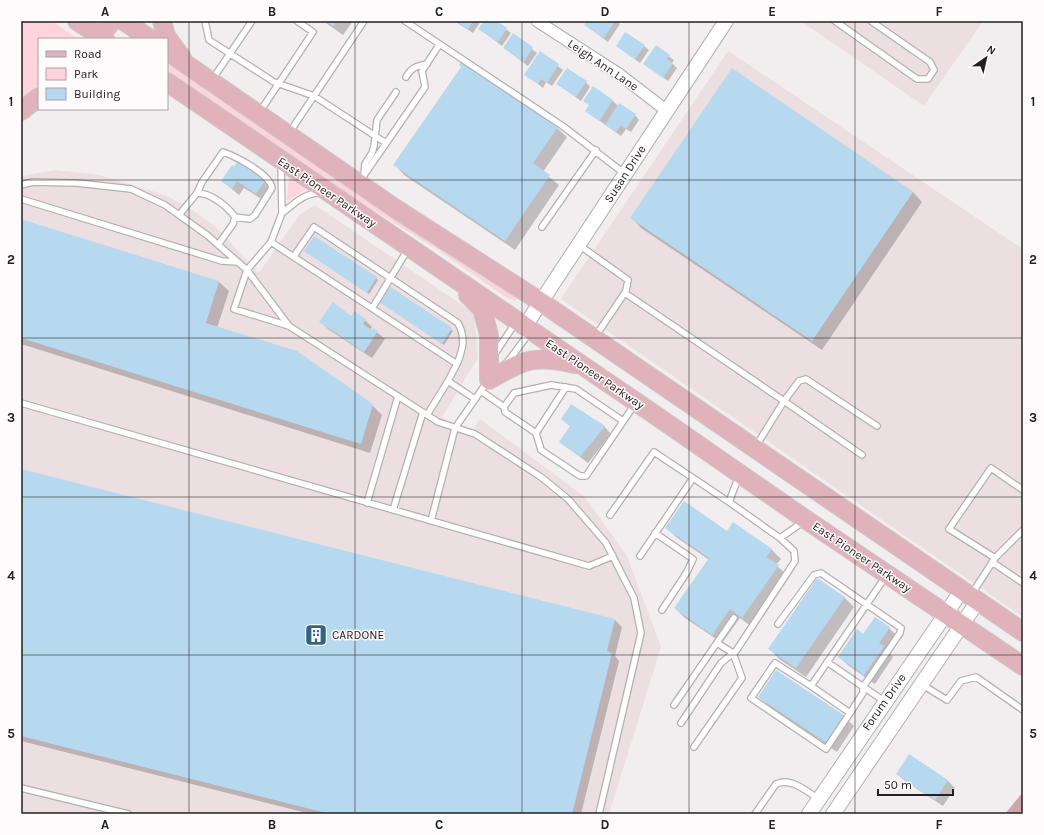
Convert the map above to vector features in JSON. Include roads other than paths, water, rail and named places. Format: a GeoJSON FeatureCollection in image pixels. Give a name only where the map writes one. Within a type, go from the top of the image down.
{"type":"FeatureCollection","features":[{"type":"Feature","properties":{"kind":"main road"},"geometry":{"type":"LineString","coordinates":[[77,21],[101,38],[112,21]]}},
{"type":"Feature","properties":{"kind":"main road"},"geometry":{"type":"LineString","coordinates":[[124,21],[149,38]]}},
{"type":"Feature","properties":{"kind":"main road"},"geometry":{"type":"LineString","coordinates":[[162,21],[167,38]]}},
{"type":"Feature","properties":{"kind":"main road"},"geometry":{"type":"LineString","coordinates":[[168,39],[187,65]]}},
{"type":"Feature","properties":{"kind":"main road","name":"East Pioneer Parkway"},"geometry":{"type":"LineString","coordinates":[[168,52],[288,135],[361,179],[754,449],[972,594],[1023,632]]}},
{"type":"Feature","properties":{"kind":"main road","name":"East Pioneer Parkway"},"geometry":{"type":"LineString","coordinates":[[168,83],[329,194],[584,366],[806,520],[1023,666]]}},
{"type":"Feature","properties":{"kind":"main road"},"geometry":{"type":"LineString","coordinates":[[21,111],[38,98]]}},
{"type":"Feature","properties":{"kind":"main road"},"geometry":{"type":"LineString","coordinates":[[443,270],[482,309],[489,335],[485,386]]}},
{"type":"Feature","properties":{"kind":"main road"},"geometry":{"type":"LineString","coordinates":[[485,386],[511,367],[534,359],[558,360],[584,366]]}},
{"type":"Feature","properties":{"kind":"street","name":"Leigh Ann Lane"},"geometry":{"type":"LineString","coordinates":[[537,21],[619,74],[667,111]]}},
{"type":"Feature","properties":{"kind":"street"},"geometry":{"type":"LineString","coordinates":[[551,30],[558,21]]}},
{"type":"Feature","properties":{"kind":"street","name":"Susan Drive"},"geometry":{"type":"LineString","coordinates":[[524,326],[726,21]]}},
{"type":"Feature","properties":{"kind":"street","name":"Forum Drive"},"geometry":{"type":"LineString","coordinates":[[809,814],[884,701],[946,614],[972,594]]}},
{"type":"Feature","properties":{"kind":"street","name":"Forum Drive"},"geometry":{"type":"LineString","coordinates":[[833,814],[962,625],[972,594]]}},
{"type":"Feature","properties":{"kind":"street"},"geometry":{"type":"LineString","coordinates":[[841,765],[859,776]]}},
{"type":"Feature","properties":{"kind":"lane"},"geometry":{"type":"LineString","coordinates":[[205,21],[208,40],[278,83],[314,96],[386,143]]}},
{"type":"Feature","properties":{"kind":"lane"},"geometry":{"type":"LineString","coordinates":[[210,82],[252,21]]}},
{"type":"Feature","properties":{"kind":"lane"},"geometry":{"type":"LineString","coordinates":[[258,114],[313,32],[297,21]]}},
{"type":"Feature","properties":{"kind":"lane"},"geometry":{"type":"LineString","coordinates":[[288,135],[364,21]]}},
{"type":"Feature","properties":{"kind":"lane"},"geometry":{"type":"LineString","coordinates":[[405,21],[596,150],[625,174]]}},
{"type":"Feature","properties":{"kind":"lane"},"geometry":{"type":"LineString","coordinates":[[835,21],[917,79],[928,79],[934,70],[930,62],[871,21]]}},
{"type":"Feature","properties":{"kind":"lane"},"geometry":{"type":"LineString","coordinates":[[361,179],[425,87],[422,71],[439,45]]}},
{"type":"Feature","properties":{"kind":"lane"},"geometry":{"type":"LineString","coordinates":[[406,77],[410,70],[415,66],[427,64]]}},
{"type":"Feature","properties":{"kind":"lane"},"geometry":{"type":"LineString","coordinates":[[361,179],[365,164],[372,153],[374,146],[377,120],[396,92]]}},
{"type":"Feature","properties":{"kind":"lane"},"geometry":{"type":"LineString","coordinates":[[542,227],[596,150]]}},
{"type":"Feature","properties":{"kind":"lane"},"geometry":{"type":"LineString","coordinates":[[179,215],[197,193],[202,182],[223,152],[266,176],[271,182],[272,188],[255,215],[250,219],[235,217],[230,210],[206,193],[197,193]]}},
{"type":"Feature","properties":{"kind":"lane"},"geometry":{"type":"LineString","coordinates":[[281,161],[282,213],[271,242],[247,270],[234,309],[290,326],[438,422],[475,434],[541,478],[568,499],[606,543],[634,598],[641,633],[599,814]]}},
{"type":"Feature","properties":{"kind":"lane"},"geometry":{"type":"LineString","coordinates":[[21,185],[33,182],[76,183],[131,190],[165,205],[218,245],[247,270],[290,326]]}},
{"type":"Feature","properties":{"kind":"lane"},"geometry":{"type":"LineString","coordinates":[[282,213],[303,197],[315,193],[329,194]]}},
{"type":"Feature","properties":{"kind":"lane"},"geometry":{"type":"LineString","coordinates":[[21,199],[222,260],[238,262]]}},
{"type":"Feature","properties":{"kind":"lane"},"geometry":{"type":"LineString","coordinates":[[218,245],[233,224],[235,217]]}},
{"type":"Feature","properties":{"kind":"lane"},"geometry":{"type":"LineString","coordinates":[[294,256],[314,227],[458,323],[463,333],[463,344],[457,364],[448,381],[425,414],[393,510]]}},
{"type":"Feature","properties":{"kind":"lane"},"geometry":{"type":"LineString","coordinates":[[271,242],[457,364]]}},
{"type":"Feature","properties":{"kind":"lane"},"geometry":{"type":"LineString","coordinates":[[579,245],[628,280],[625,293],[594,339]]}},
{"type":"Feature","properties":{"kind":"lane"},"geometry":{"type":"LineString","coordinates":[[373,308],[409,247]]}},
{"type":"Feature","properties":{"kind":"lane"},"geometry":{"type":"LineString","coordinates":[[625,293],[862,455]]}},
{"type":"Feature","properties":{"kind":"lane"},"geometry":{"type":"LineString","coordinates":[[431,521],[455,428],[485,386],[503,369],[527,336],[524,326],[514,325],[491,359],[485,386]]}},
{"type":"Feature","properties":{"kind":"lane"},"geometry":{"type":"LineString","coordinates":[[754,449],[784,401],[799,381],[806,379],[877,426]]}},
{"type":"Feature","properties":{"kind":"lane"},"geometry":{"type":"LineString","coordinates":[[448,381],[475,399]]}},
{"type":"Feature","properties":{"kind":"lane"},"geometry":{"type":"LineString","coordinates":[[504,407],[514,393],[551,385],[576,389],[623,421]]}},
{"type":"Feature","properties":{"kind":"lane"},"geometry":{"type":"LineString","coordinates":[[485,386],[504,407],[505,412],[536,433],[541,450],[580,476],[586,476],[636,402]]}},
{"type":"Feature","properties":{"kind":"lane"},"geometry":{"type":"LineString","coordinates":[[536,433],[566,387]]}},
{"type":"Feature","properties":{"kind":"lane"},"geometry":{"type":"LineString","coordinates":[[367,503],[398,396]]}},
{"type":"Feature","properties":{"kind":"lane"},"geometry":{"type":"LineString","coordinates":[[21,403],[589,566],[613,556]]}},
{"type":"Feature","properties":{"kind":"lane"},"geometry":{"type":"LineString","coordinates":[[610,515],[654,452],[780,538],[794,551],[796,561],[733,653],[721,663],[681,722]]}},
{"type":"Feature","properties":{"kind":"lane"},"geometry":{"type":"LineString","coordinates":[[1023,490],[991,468],[949,529],[1023,582]]}},
{"type":"Feature","properties":{"kind":"lane"},"geometry":{"type":"LineString","coordinates":[[729,502],[740,474]]}},
{"type":"Feature","properties":{"kind":"lane"},"geometry":{"type":"LineString","coordinates":[[640,556],[693,478]]}},
{"type":"Feature","properties":{"kind":"lane"},"geometry":{"type":"LineString","coordinates":[[780,538],[806,520]]}},
{"type":"Feature","properties":{"kind":"lane"},"geometry":{"type":"LineString","coordinates":[[972,594],[993,560],[1023,530]]}},
{"type":"Feature","properties":{"kind":"lane"},"geometry":{"type":"LineString","coordinates":[[655,533],[693,559],[687,572],[662,610]]}},
{"type":"Feature","properties":{"kind":"lane"},"geometry":{"type":"LineString","coordinates":[[778,624],[814,575],[821,574],[901,628],[900,633],[863,687],[863,694],[826,749],[751,698],[775,663],[850,713]]}},
{"type":"Feature","properties":{"kind":"lane"},"geometry":{"type":"LineString","coordinates":[[811,686],[887,574]]}},
{"type":"Feature","properties":{"kind":"lane"},"geometry":{"type":"LineString","coordinates":[[674,705],[734,618]]}},
{"type":"Feature","properties":{"kind":"lane"},"geometry":{"type":"LineString","coordinates":[[694,747],[742,678],[733,653],[717,643]]}},
{"type":"Feature","properties":{"kind":"lane"},"geometry":{"type":"LineString","coordinates":[[827,662],[884,701]]}},
{"type":"Feature","properties":{"kind":"lane"},"geometry":{"type":"LineString","coordinates":[[921,684],[947,700],[961,681],[976,677],[1023,710]]}},
{"type":"Feature","properties":{"kind":"lane"},"geometry":{"type":"LineString","coordinates":[[755,814],[776,784],[781,782],[793,783],[819,799]]}},
{"type":"Feature","properties":{"kind":"lane"},"geometry":{"type":"LineString","coordinates":[[21,788],[128,814]]}},
{"type":"Feature","properties":{"kind":"place","name":"CARDONE"},"geometry":{"type":"Point","coordinates":[316,635]}}]}
